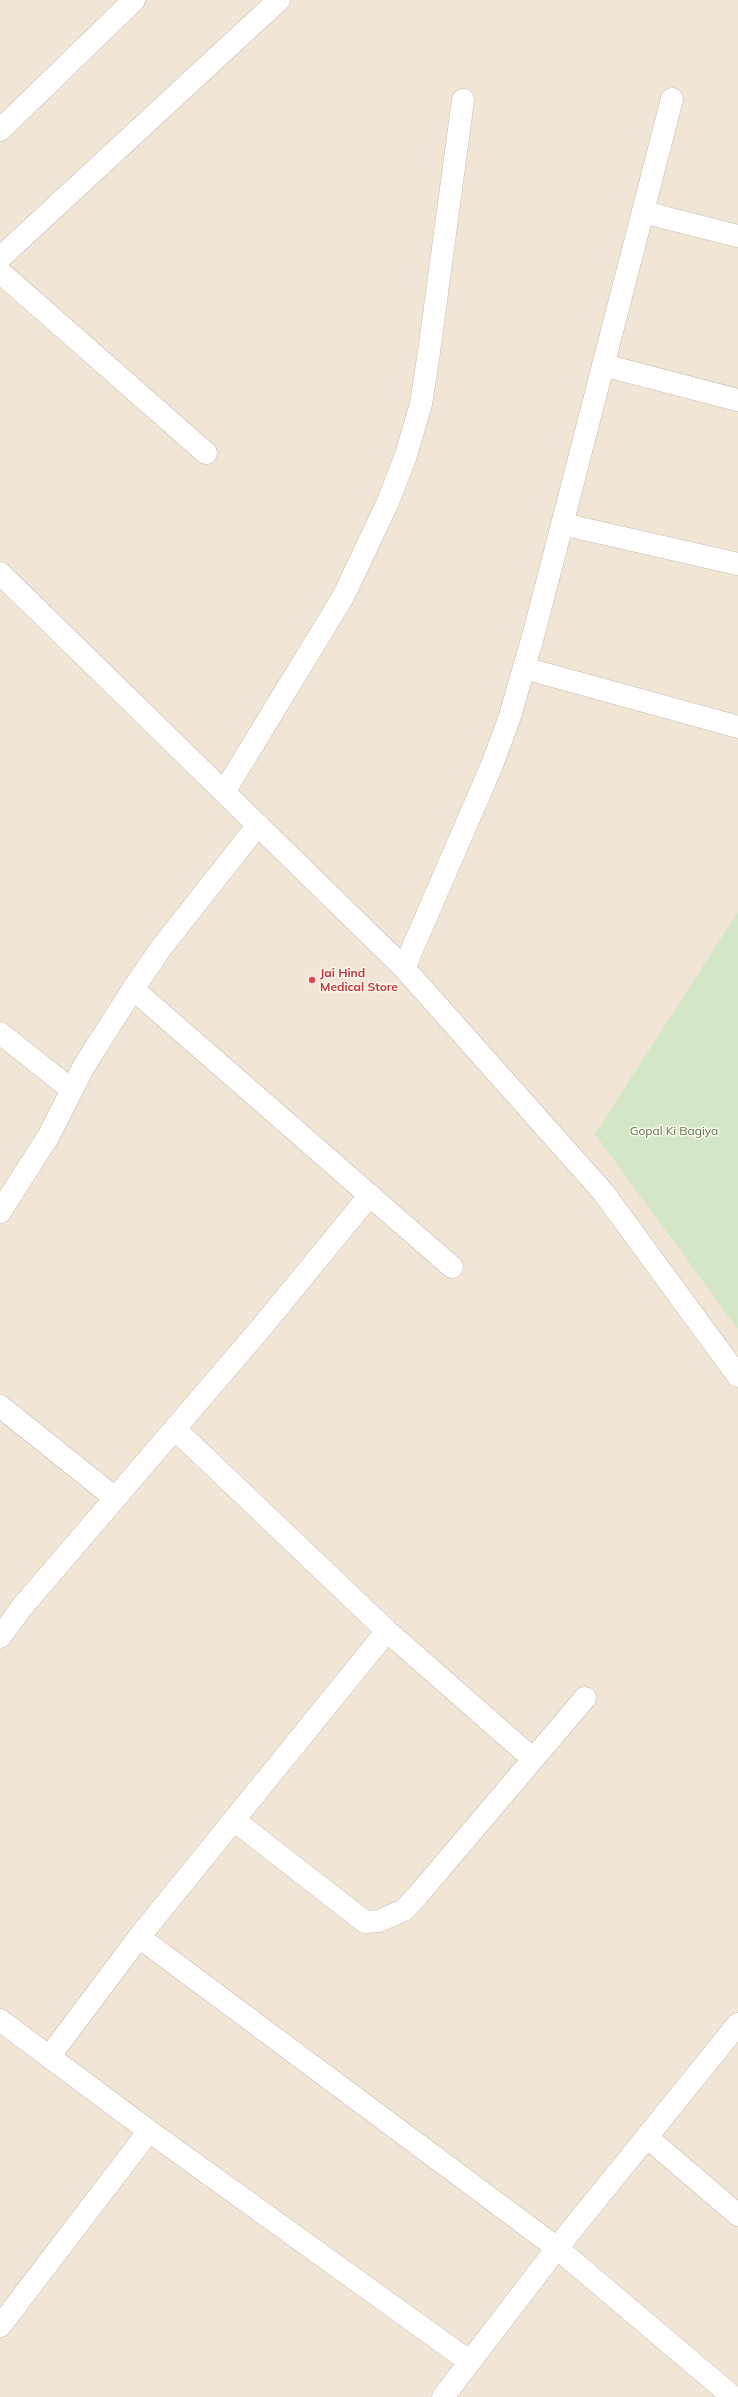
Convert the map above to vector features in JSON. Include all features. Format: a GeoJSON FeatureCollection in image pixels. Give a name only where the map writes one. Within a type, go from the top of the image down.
{"type":"FeatureCollection","features":[{"type":"Feature","properties":{"kind":"street"},"geometry":{"type":"LineString","coordinates":[[0,130],[134,0]]}},
{"type":"Feature","properties":{"kind":"street"},"geometry":{"type":"LineString","coordinates":[[0,258],[279,0]]}},
{"type":"Feature","properties":{"kind":"street"},"geometry":{"type":"LineString","coordinates":[[404,968],[492,765],[510,716],[562,524],[672,99]]}},
{"type":"Feature","properties":{"kind":"street"},"geometry":{"type":"LineString","coordinates":[[224,792],[343,597],[388,502],[406,455],[420,404],[429,352],[463,100]]}},
{"type":"Feature","properties":{"kind":"street"},"geometry":{"type":"LineString","coordinates":[[643,212],[738,236]]}},
{"type":"Feature","properties":{"kind":"street"},"geometry":{"type":"LineString","coordinates":[[0,272],[206,453]]}},
{"type":"Feature","properties":{"kind":"street"},"geometry":{"type":"LineString","coordinates":[[603,365],[738,400]]}},
{"type":"Feature","properties":{"kind":"street"},"geometry":{"type":"LineString","coordinates":[[562,524],[738,564]]}},
{"type":"Feature","properties":{"kind":"street"},"geometry":{"type":"LineString","coordinates":[[0,573],[404,968],[603,1192],[738,1376]]}},
{"type":"Feature","properties":{"kind":"street"},"geometry":{"type":"LineString","coordinates":[[524,668],[738,727]]}},
{"type":"Feature","properties":{"kind":"street"},"geometry":{"type":"LineString","coordinates":[[0,1212],[48,1137],[84,1066],[133,989],[161,948],[258,825]]}},
{"type":"Feature","properties":{"kind":"street"},"geometry":{"type":"LineString","coordinates":[[133,989],[452,1267]]}},
{"type":"Feature","properties":{"kind":"street"},"geometry":{"type":"LineString","coordinates":[[0,1033],[72,1090]]}},
{"type":"Feature","properties":{"kind":"street"},"geometry":{"type":"LineString","coordinates":[[0,1637],[7,1614],[115,1498],[262,1328],[370,1195]]}},
{"type":"Feature","properties":{"kind":"street"},"geometry":{"type":"LineString","coordinates":[[0,1406],[115,1498]]}},
{"type":"Feature","properties":{"kind":"street"},"geometry":{"type":"LineString","coordinates":[[175,1428],[387,1631],[534,1759]]}},
{"type":"Feature","properties":{"kind":"street"},"geometry":{"type":"LineString","coordinates":[[49,2057],[139,1937],[387,1631]]}},
{"type":"Feature","properties":{"kind":"street"},"geometry":{"type":"LineString","coordinates":[[234,1820],[365,1922],[379,1921],[404,1910],[585,1698]]}},
{"type":"Feature","properties":{"kind":"street"},"geometry":{"type":"LineString","coordinates":[[139,1937],[557,2248],[733,2397]]}},
{"type":"Feature","properties":{"kind":"street"},"geometry":{"type":"LineString","coordinates":[[0,2020],[150,2131],[470,2362]]}},
{"type":"Feature","properties":{"kind":"street"},"geometry":{"type":"LineString","coordinates":[[443,2397],[557,2248],[648,2138],[738,2024]]}},
{"type":"Feature","properties":{"kind":"street"},"geometry":{"type":"LineString","coordinates":[[0,2326],[7,2304],[150,2131]]}},
{"type":"Feature","properties":{"kind":"street"},"geometry":{"type":"LineString","coordinates":[[648,2138],[738,2215]]}},
{"type":"Feature","properties":{"kind":"shaded area"},"geometry":{"type":"Polygon","coordinates":[[[0,0],[738,0],[738,2397],[0,2397],[0,0]]]}},
{"type":"Feature","properties":{"kind":"green space","name":"Gopal Ki Bagiya"},"geometry":{"type":"Polygon","coordinates":[[[738,912],[738,1329],[595,1134],[738,912]]]}},
{"type":"Feature","properties":{"kind":"place","name":"Jai Hind Medical Store"},"geometry":{"type":"Point","coordinates":[312,980]}}]}
